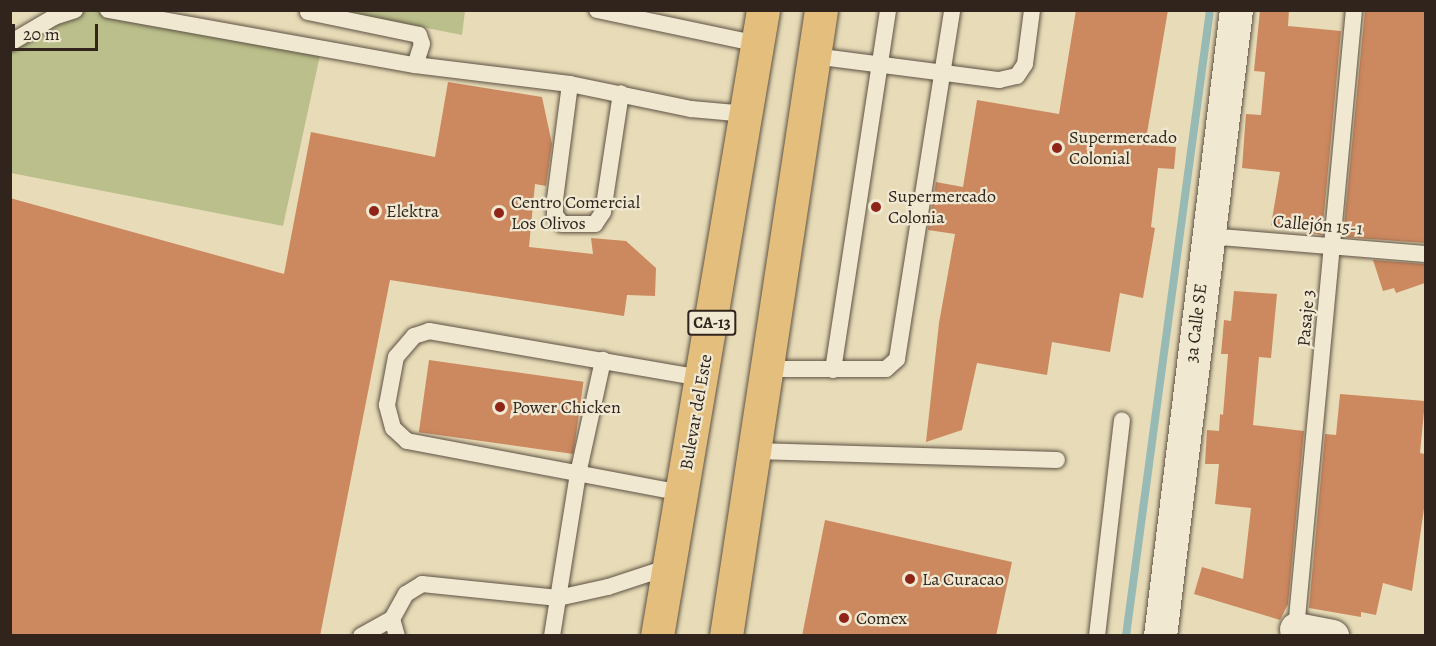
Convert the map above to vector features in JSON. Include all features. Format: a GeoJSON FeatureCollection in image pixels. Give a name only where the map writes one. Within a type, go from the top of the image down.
{"type":"FeatureCollection","features":[{"type":"Feature","properties":{"kind":"highway","name":"Bulevar del Este"},"geometry":{"type":"LineString","coordinates":[[657,636],[763,10]]}},
{"type":"Feature","properties":{"kind":"highway"},"geometry":{"type":"LineString","coordinates":[[726,636],[769,369],[821,10]]}},
{"type":"Feature","properties":{"kind":"street","name":"3a Calle SE"},"geometry":{"type":"LineString","coordinates":[[1160,636],[1236,10]]}},
{"type":"Feature","properties":{"kind":"street"},"geometry":{"type":"LineString","coordinates":[[1296,629],[1332,636]]}},
{"type":"Feature","properties":{"kind":"lane"},"geometry":{"type":"LineString","coordinates":[[11,43],[54,17],[75,10]]}},
{"type":"Feature","properties":{"kind":"lane"},"geometry":{"type":"LineString","coordinates":[[108,10],[415,65],[570,84],[691,109],[747,114]]}},
{"type":"Feature","properties":{"kind":"lane"},"geometry":{"type":"LineString","coordinates":[[597,10],[758,44]]}},
{"type":"Feature","properties":{"kind":"lane"},"geometry":{"type":"LineString","coordinates":[[833,370],[888,10]]}},
{"type":"Feature","properties":{"kind":"lane"},"geometry":{"type":"LineString","coordinates":[[769,369],[886,369],[897,359],[952,10]]}},
{"type":"Feature","properties":{"kind":"lane"},"geometry":{"type":"LineString","coordinates":[[814,56],[940,76],[999,81],[1017,76],[1025,64],[1032,10]]}},
{"type":"Feature","properties":{"kind":"lane","name":"Pasaje 3"},"geometry":{"type":"LineString","coordinates":[[1296,629],[1354,10]]}},
{"type":"Feature","properties":{"kind":"lane"},"geometry":{"type":"LineString","coordinates":[[308,12],[419,35],[422,44],[415,65]]}},
{"type":"Feature","properties":{"kind":"lane"},"geometry":{"type":"LineString","coordinates":[[570,84],[555,199],[555,215],[562,224],[595,224],[603,212],[621,93]]}},
{"type":"Feature","properties":{"kind":"lane","name":"Callejón 15-1"},"geometry":{"type":"LineString","coordinates":[[1207,236],[1425,254]]}},
{"type":"Feature","properties":{"kind":"lane"},"geometry":{"type":"LineString","coordinates":[[682,493],[407,441],[393,428],[387,405],[396,357],[414,336],[429,331],[702,378]]}},
{"type":"Feature","properties":{"kind":"lane"},"geometry":{"type":"LineString","coordinates":[[552,636],[578,474],[603,360]]}},
{"type":"Feature","properties":{"kind":"lane"},"geometry":{"type":"LineString","coordinates":[[1097,636],[1122,420]]}},
{"type":"Feature","properties":{"kind":"lane"},"geometry":{"type":"LineString","coordinates":[[755,451],[1057,460]]}},
{"type":"Feature","properties":{"kind":"lane"},"geometry":{"type":"LineString","coordinates":[[361,636],[392,619],[406,594],[422,584],[558,598],[669,567]]}},
{"type":"Feature","properties":{"kind":"lane"},"geometry":{"type":"LineString","coordinates":[[392,619],[397,636]]}},
{"type":"Feature","properties":{"kind":"green space"},"geometry":{"type":"Polygon","coordinates":[[[76,10],[107,11],[322,46],[283,226],[11,173],[10,47],[76,10]]]}},
{"type":"Feature","properties":{"kind":"green space"},"geometry":{"type":"Polygon","coordinates":[[[341,11],[465,11],[462,35],[341,11]]]}},
{"type":"Feature","properties":{"kind":"building","name":"Supermercado Colonial"},"geometry":{"type":"Polygon","coordinates":[[[1076,10],[1168,10],[1145,145],[1176,147],[1174,169],[1158,168],[1151,227],[1155,228],[1143,298],[1120,293],[1110,352],[1052,342],[1047,375],[977,363],[962,430],[926,442],[939,323],[955,234],[928,230],[936,182],[963,187],[977,100],[1059,114],[1076,10]]]}},
{"type":"Feature","properties":{"kind":"building"},"geometry":{"type":"Polygon","coordinates":[[[1260,10],[1289,10],[1288,26],[1341,31],[1322,235],[1271,225],[1280,172],[1242,168],[1246,114],[1261,115],[1265,72],[1254,71],[1260,10]]]}},
{"type":"Feature","properties":{"kind":"building"},"geometry":{"type":"Polygon","coordinates":[[[1365,10],[1425,10],[1425,243],[1343,237],[1365,10]]]}},
{"type":"Feature","properties":{"kind":"building"},"geometry":{"type":"Polygon","coordinates":[[[448,82],[542,97],[552,144],[546,186],[535,184],[529,247],[593,254],[591,238],[626,241],[656,268],[655,296],[627,295],[624,316],[390,280],[320,636],[10,636],[10,198],[284,274],[311,132],[435,157],[448,82]]]}},
{"type":"Feature","properties":{"kind":"building"},"geometry":{"type":"Polygon","coordinates":[[[1373,260],[1425,264],[1425,283],[1396,293],[1394,288],[1383,291],[1373,260]]]}},
{"type":"Feature","properties":{"kind":"building"},"geometry":{"type":"Polygon","coordinates":[[[1234,291],[1277,294],[1271,358],[1259,357],[1253,425],[1304,431],[1288,604],[1280,620],[1194,594],[1202,567],[1243,579],[1251,508],[1215,504],[1219,464],[1205,464],[1207,430],[1219,431],[1220,414],[1223,415],[1228,354],[1221,354],[1224,320],[1231,321],[1234,291]]]}},
{"type":"Feature","properties":{"kind":"building","name":"Power Chicken"},"geometry":{"type":"Polygon","coordinates":[[[429,360],[583,382],[573,454],[419,432],[429,360]]]}},
{"type":"Feature","properties":{"kind":"building"},"geometry":{"type":"Polygon","coordinates":[[[1340,394],[1425,401],[1420,453],[1425,454],[1425,502],[1412,591],[1383,583],[1376,615],[1361,612],[1361,617],[1309,608],[1325,434],[1336,435],[1340,394]]]}},
{"type":"Feature","properties":{"kind":"building","name":"La Curacao"},"geometry":{"type":"Polygon","coordinates":[[[825,520],[1012,562],[996,636],[802,636],[825,520]]]}},
{"type":"Feature","properties":{"kind":"waterway"},"geometry":{"type":"LineString","coordinates":[[1126,636],[1210,10]]}},
{"type":"Feature","properties":{"kind":"place","name":"Supermercado Colonial"},"geometry":{"type":"Point","coordinates":[1057,148]}},
{"type":"Feature","properties":{"kind":"place","name":"Supermercado Colonia"},"geometry":{"type":"Point","coordinates":[876,207]}},
{"type":"Feature","properties":{"kind":"place","name":"Elektra"},"geometry":{"type":"Point","coordinates":[374,211]}},
{"type":"Feature","properties":{"kind":"place","name":"Centro Comercial Los Olivos"},"geometry":{"type":"Point","coordinates":[499,213]}},
{"type":"Feature","properties":{"kind":"place","name":"Power Chicken"},"geometry":{"type":"Point","coordinates":[500,407]}},
{"type":"Feature","properties":{"kind":"place","name":"La Curacao"},"geometry":{"type":"Point","coordinates":[910,579]}},
{"type":"Feature","properties":{"kind":"place","name":"Comex"},"geometry":{"type":"Point","coordinates":[844,618]}}]}
